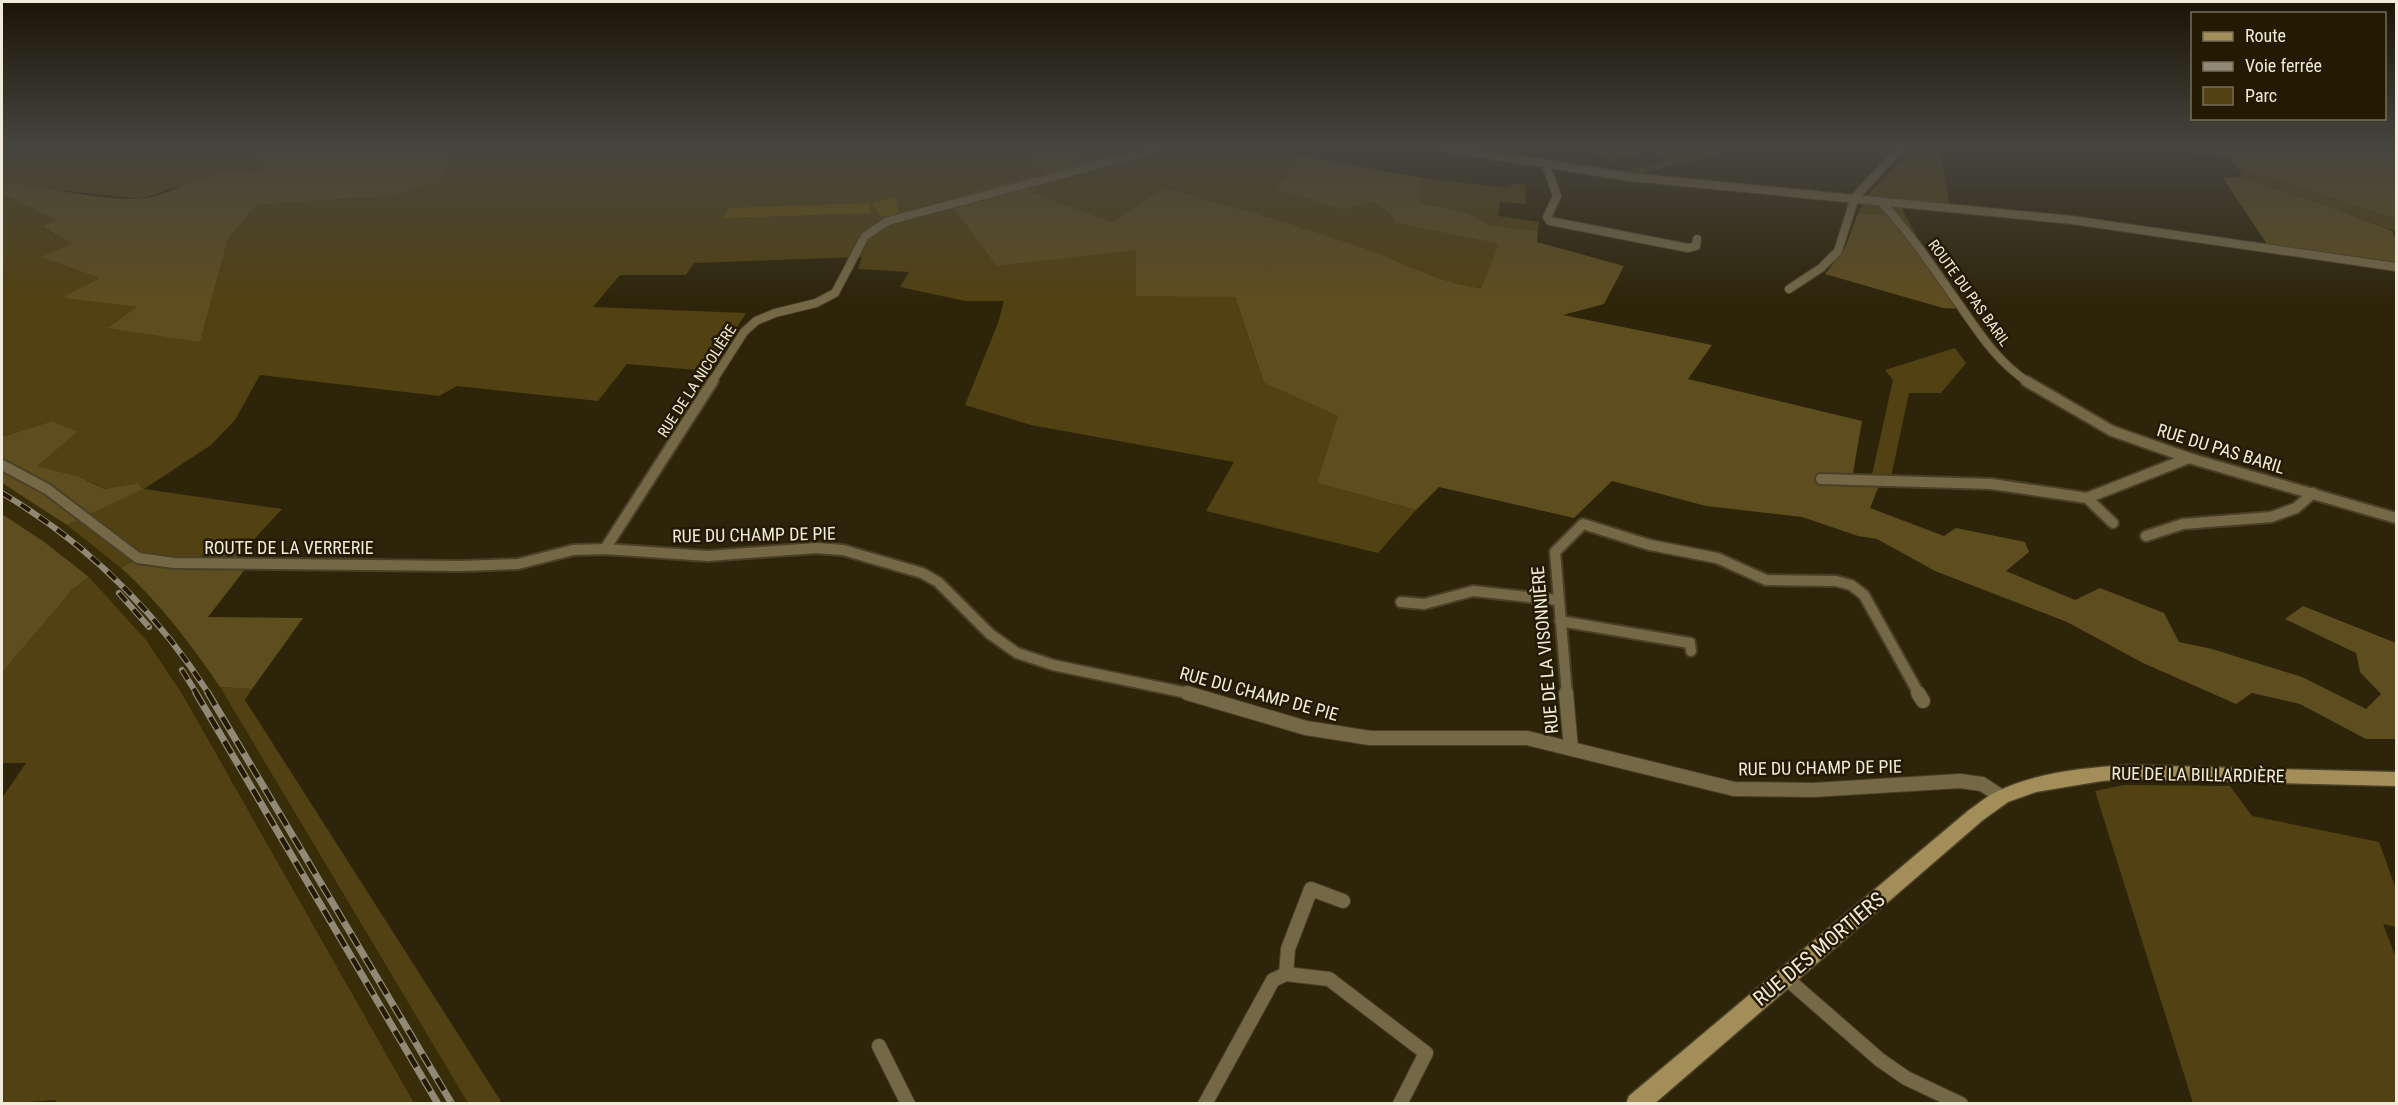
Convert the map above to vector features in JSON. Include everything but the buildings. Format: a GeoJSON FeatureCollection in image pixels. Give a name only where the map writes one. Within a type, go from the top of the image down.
{"type":"FeatureCollection","features":[{"type":"Feature","properties":{"kind":"street","name":"RUE DE LA NICOLIÈRE"},"geometry":{"type":"LineString","coordinates":[[605,549],[744,332],[756,321],[775,313],[816,303],[835,293],[865,236],[874,228],[888,221],[976,198]]}},
{"type":"Feature","properties":{"kind":"street"},"geometry":{"type":"LineString","coordinates":[[1556,198],[1554,207],[1548,212],[1547,219],[1550,221],[1688,248],[1696,246],[1697,239]]}},
{"type":"Feature","properties":{"kind":"street"},"geometry":{"type":"LineString","coordinates":[[1840,198],[2082,221],[2397,267]]}},
{"type":"Feature","properties":{"kind":"street"},"geometry":{"type":"LineString","coordinates":[[1789,289],[1821,268],[1838,251],[1855,199]]}},
{"type":"Feature","properties":{"kind":"street","name":"ROUTE DU PAS BARIL"},"geometry":{"type":"LineString","coordinates":[[1880,201],[1915,242],[1991,350],[2014,373],[2044,393]]}},
{"type":"Feature","properties":{"kind":"street","name":"RUE DU PAS BARIL"},"geometry":{"type":"LineString","coordinates":[[2044,393],[2112,431],[2189,458],[2397,518]]}},
{"type":"Feature","properties":{"kind":"street"},"geometry":{"type":"LineString","coordinates":[[1821,479],[1980,483],[2087,498],[2189,458]]}},
{"type":"Feature","properties":{"kind":"street","name":"ROUTE DE LA VERRERIE"},"geometry":{"type":"LineString","coordinates":[[2,465],[47,489],[138,558],[174,563],[462,566],[518,564],[573,550],[605,549]]}},
{"type":"Feature","properties":{"kind":"street"},"geometry":{"type":"LineString","coordinates":[[2146,536],[2182,524],[2271,517],[2296,508],[2313,493]]}},
{"type":"Feature","properties":{"kind":"street"},"geometry":{"type":"LineString","coordinates":[[2087,498],[2113,523]]}},
{"type":"Feature","properties":{"kind":"street","name":"RUE DE LA VISONNIÈRE"},"geometry":{"type":"LineString","coordinates":[[1571,748],[1557,600],[1556,552],[1583,524],[1650,545],[1717,558],[1766,580],[1836,581],[1851,585],[1864,595],[1923,701]]}},
{"type":"Feature","properties":{"kind":"street","name":"RUE DU CHAMP DE PIE"},"geometry":{"type":"LineString","coordinates":[[605,549],[708,556],[816,548],[843,550],[922,573],[938,582],[999,640],[1017,653],[1053,665],[1174,689],[1296,725],[1339,735],[1403,739],[1491,736],[1527,738],[1685,779],[1734,789],[1813,790],[1960,781],[1982,784],[2002,797]]}},
{"type":"Feature","properties":{"kind":"street"},"geometry":{"type":"LineString","coordinates":[[1401,602],[1424,604],[1473,591],[1557,600]]}},
{"type":"Feature","properties":{"kind":"street"},"geometry":{"type":"LineString","coordinates":[[1560,621],[1690,643],[1691,651]]}},
{"type":"Feature","properties":{"kind":"street","name":"RUE DE LA BILLARDIÈRE"},"geometry":{"type":"LineString","coordinates":[[2002,797],[2060,778],[2127,772],[2397,778]]}},
{"type":"Feature","properties":{"kind":"street","name":"RUE DES MORTIERS"},"geometry":{"type":"LineString","coordinates":[[1637,1104],[1976,815],[2002,797]]}},
{"type":"Feature","properties":{"kind":"street"},"geometry":{"type":"LineString","coordinates":[[1286,974],[1288,949],[1311,890],[1343,901]]}},
{"type":"Feature","properties":{"kind":"street"},"geometry":{"type":"LineString","coordinates":[[1205,1104],[1229,1057],[1241,1043],[1273,980],[1286,974],[1329,979],[1426,1053],[1400,1104]]}},
{"type":"Feature","properties":{"kind":"street"},"geometry":{"type":"LineString","coordinates":[[1786,978],[1880,1060],[1906,1078],[1961,1104]]}},
{"type":"Feature","properties":{"kind":"street"},"geometry":{"type":"LineString","coordinates":[[879,1046],[908,1104]]}},
{"type":"Feature","properties":{"kind":"shaded area"},"geometry":{"type":"Polygon","coordinates":[[[10,198],[367,198],[257,205],[228,239],[200,342],[107,328],[137,307],[61,298],[99,278],[41,257],[72,244],[42,227],[57,220],[10,198]]]}},
{"type":"Feature","properties":{"kind":"shaded area"},"geometry":{"type":"Polygon","coordinates":[[[895,198],[899,215],[881,217],[872,203],[895,198]]]}},
{"type":"Feature","properties":{"kind":"shaded area"},"geometry":{"type":"Polygon","coordinates":[[[1046,198],[1112,222],[1150,198],[1199,198],[1315,231],[1435,277],[1481,288],[1499,244],[1396,223],[1388,212],[1372,201],[1343,210],[1303,198],[1420,198],[1419,203],[1467,212],[1488,225],[1538,231],[1537,242],[1624,266],[1604,304],[1563,315],[1712,345],[1688,379],[1862,421],[1853,473],[1883,476],[1870,508],[1944,536],[1956,528],[2025,542],[2029,552],[2006,571],[2075,600],[2100,588],[2164,613],[2179,642],[2212,649],[2302,677],[2366,709],[2381,694],[2360,672],[2356,653],[2285,619],[2303,606],[2396,643],[2396,739],[2366,739],[2300,704],[2252,693],[2236,704],[2143,663],[2067,622],[1935,571],[1877,539],[1858,536],[1802,517],[1706,506],[1612,481],[1574,518],[1439,487],[1416,510],[1317,483],[1338,416],[1264,383],[1235,297],[1136,296],[1136,250],[997,266],[947,199],[1046,198]]]}},
{"type":"Feature","properties":{"kind":"shaded area"},"geometry":{"type":"Polygon","coordinates":[[[2236,198],[2301,198],[2392,231],[2396,240],[2396,271],[2273,253],[2236,198]]]}},
{"type":"Feature","properties":{"kind":"shaded area"},"geometry":{"type":"Polygon","coordinates":[[[2330,198],[2396,198],[2396,219],[2330,198]]]}},
{"type":"Feature","properties":{"kind":"shaded area"},"geometry":{"type":"Polygon","coordinates":[[[870,203],[871,213],[723,218],[729,208],[870,203]]]}},
{"type":"Feature","properties":{"kind":"shaded area"},"geometry":{"type":"Polygon","coordinates":[[[1858,213],[1885,215],[1922,246],[1967,309],[1943,308],[1825,274],[1845,248],[1858,213]]]}},
{"type":"Feature","properties":{"kind":"shaded area"},"geometry":{"type":"Polygon","coordinates":[[[52,421],[77,432],[37,466],[77,476],[105,489],[138,483],[143,489],[67,525],[2,483],[2,437],[52,421]]]}},
{"type":"Feature","properties":{"kind":"shaded area"},"geometry":{"type":"Polygon","coordinates":[[[2,483],[53,515],[102,551],[147,591],[185,635],[220,687],[468,1103],[414,1103],[183,694],[146,640],[89,577],[43,541],[2,514],[2,483]]]}},
{"type":"Feature","properties":{"kind":"shaded area"},"geometry":{"type":"Polygon","coordinates":[[[2,514],[43,541],[89,577],[72,590],[2,673],[2,514]]]}},
{"type":"Feature","properties":{"kind":"shaded area"},"geometry":{"type":"Polygon","coordinates":[[[143,554],[246,568],[208,617],[303,618],[252,689],[220,687],[174,624],[121,568],[143,554]]]}},
{"type":"Feature","properties":{"kind":"green space"},"geometry":{"type":"Polygon","coordinates":[[[2,198],[10,198],[58,220],[42,228],[73,244],[42,257],[99,278],[62,298],[138,307],[108,327],[200,341],[228,239],[257,205],[367,198],[952,198],[947,199],[1136,250],[1235,297],[1264,383],[1339,416],[1317,483],[1416,510],[1378,553],[1206,511],[1234,462],[1031,425],[965,405],[998,323],[1004,301],[965,301],[900,287],[909,272],[858,269],[862,257],[694,263],[686,275],[620,275],[593,307],[746,313],[709,371],[627,364],[598,401],[457,386],[439,396],[260,375],[235,420],[211,445],[144,489],[282,509],[236,559],[173,558],[143,554],[121,568],[67,525],[143,488],[138,483],[106,489],[77,476],[37,466],[52,421],[2,437],[2,198]]]}},
{"type":"Feature","properties":{"kind":"green space"},"geometry":{"type":"Polygon","coordinates":[[[1045,198],[1151,198],[1112,222],[1045,198]]]}},
{"type":"Feature","properties":{"kind":"green space"},"geometry":{"type":"Polygon","coordinates":[[[1200,198],[1304,198],[1343,210],[1372,201],[1388,212],[1396,223],[1500,244],[1481,288],[1435,277],[1364,248],[1200,198]]]}},
{"type":"Feature","properties":{"kind":"green space"},"geometry":{"type":"Polygon","coordinates":[[[1420,198],[1526,198],[1526,204],[1500,202],[1498,216],[1539,222],[1538,231],[1488,225],[1467,212],[1419,203],[1420,198]]]}},
{"type":"Feature","properties":{"kind":"green space"},"geometry":{"type":"Polygon","coordinates":[[[1866,198],[1949,198],[1951,211],[1901,207],[1922,246],[1885,215],[1858,213],[1866,198]]]}},
{"type":"Feature","properties":{"kind":"green space"},"geometry":{"type":"Polygon","coordinates":[[[2301,198],[2330,198],[2396,219],[2396,232],[2301,198]]]}},
{"type":"Feature","properties":{"kind":"green space"},"geometry":{"type":"Polygon","coordinates":[[[1955,348],[1966,363],[1941,393],[1909,393],[1891,477],[1872,475],[1893,380],[1885,370],[1955,348]]]}},
{"type":"Feature","properties":{"kind":"green space"},"geometry":{"type":"Polygon","coordinates":[[[89,577],[146,640],[183,695],[414,1103],[55,1103],[56,1100],[2,1104],[2,798],[26,763],[2,763],[2,673],[72,590],[89,577]]]}},
{"type":"Feature","properties":{"kind":"green space"},"geometry":{"type":"Polygon","coordinates":[[[220,687],[252,689],[245,700],[502,1103],[468,1103],[220,687]]]}},
{"type":"Feature","properties":{"kind":"green space"},"geometry":{"type":"Polygon","coordinates":[[[2124,785],[2230,786],[2252,816],[2379,842],[2396,889],[2396,927],[2383,924],[2396,958],[2396,1103],[2193,1103],[2095,791],[2124,785]]]}},
{"type":"Feature","properties":{"kind":"railway"},"geometry":{"type":"LineString","coordinates":[[2,493],[63,534],[118,581],[166,634],[209,694]]}},
{"type":"Feature","properties":{"kind":"railway"},"geometry":{"type":"LineString","coordinates":[[119,593],[149,627]]}},
{"type":"Feature","properties":{"kind":"railway"},"geometry":{"type":"LineString","coordinates":[[182,670],[197,694]]}},
{"type":"Feature","properties":{"kind":"railway"},"geometry":{"type":"LineString","coordinates":[[196,693],[438,1104]]}},
{"type":"Feature","properties":{"kind":"railway"},"geometry":{"type":"LineString","coordinates":[[208,693],[452,1104]]}}]}
